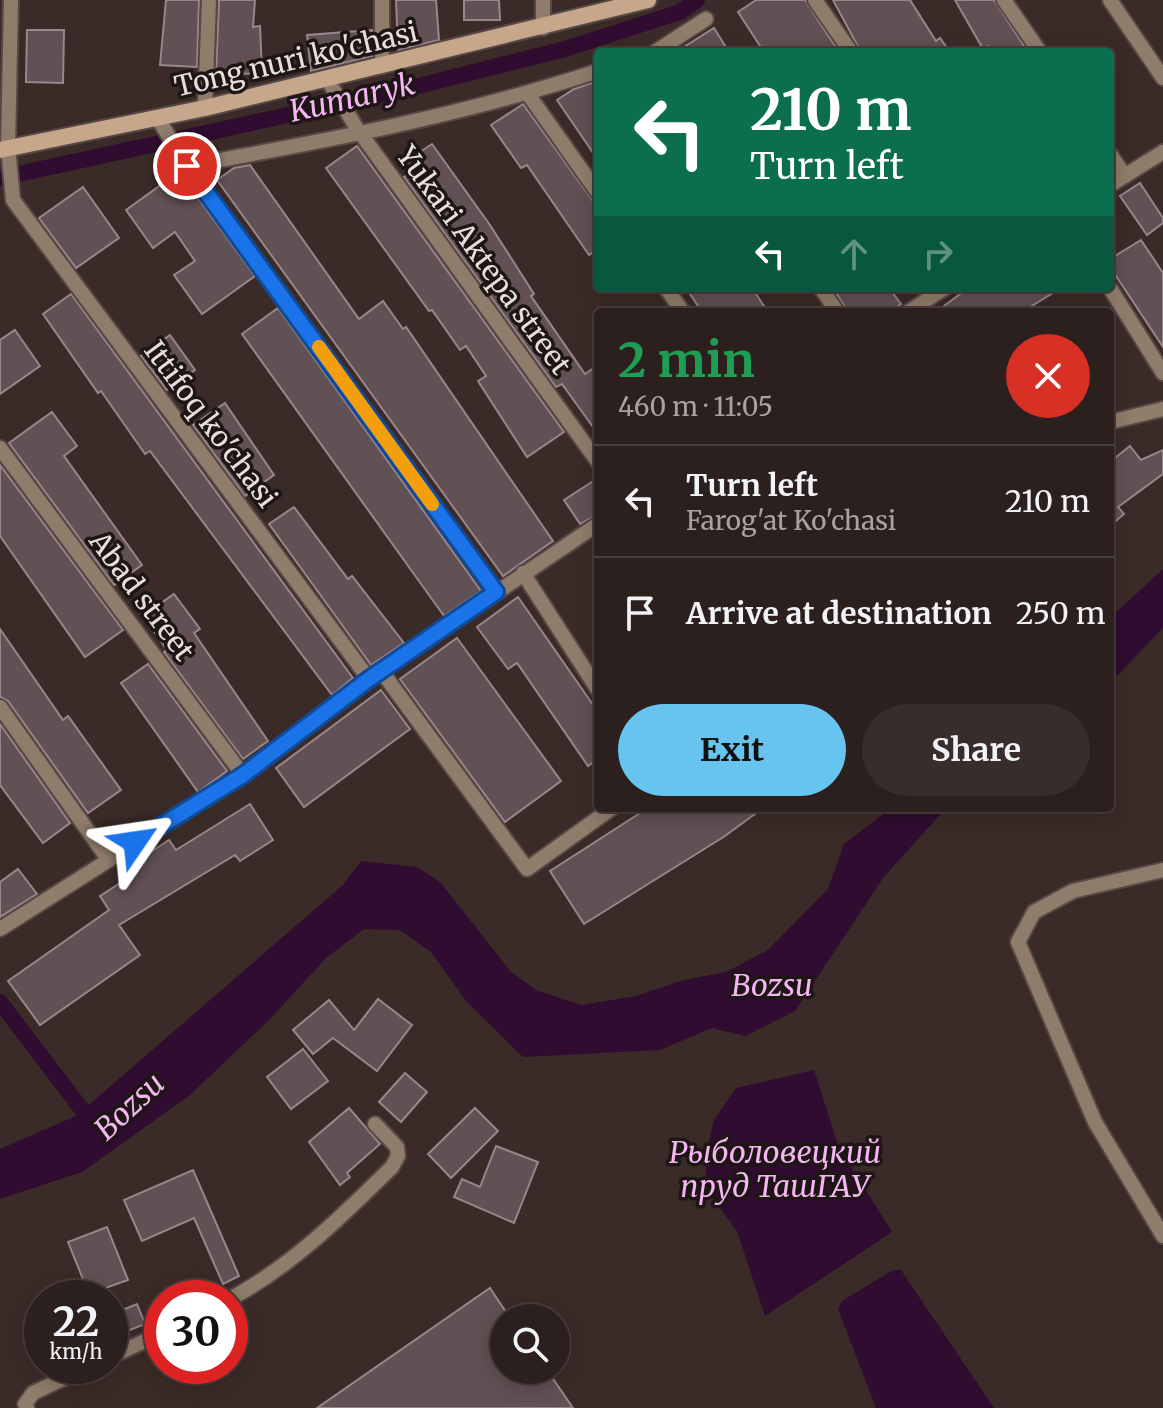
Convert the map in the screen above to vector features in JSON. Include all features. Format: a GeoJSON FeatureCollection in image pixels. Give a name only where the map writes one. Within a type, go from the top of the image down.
{"type":"FeatureCollection","features":[{"type":"Feature","properties":{"kind":"street"},"geometry":{"type":"LineString","coordinates":[[205,108],[209,0]]}},
{"type":"Feature","properties":{"kind":"street"},"geometry":{"type":"LineString","coordinates":[[382,0],[382,66]]}},
{"type":"Feature","properties":{"kind":"street"},"geometry":{"type":"LineString","coordinates":[[543,0],[543,28]]}},
{"type":"Feature","properties":{"kind":"street","name":"Tong nuri ko'chasi"},"geometry":{"type":"LineString","coordinates":[[6,152],[543,28],[648,0]]}},
{"type":"Feature","properties":{"kind":"street"},"geometry":{"type":"LineString","coordinates":[[815,0],[848,48]]}},
{"type":"Feature","properties":{"kind":"street"},"geometry":{"type":"LineString","coordinates":[[1004,0],[1037,48]]}},
{"type":"Feature","properties":{"kind":"street"},"geometry":{"type":"LineString","coordinates":[[1110,0],[1163,78]]}},
{"type":"Feature","properties":{"kind":"street"},"geometry":{"type":"LineString","coordinates":[[6,203],[10,184],[6,152],[7,7]]}},
{"type":"Feature","properties":{"kind":"street"},"geometry":{"type":"LineString","coordinates":[[665,48],[706,19]]}},
{"type":"Feature","properties":{"kind":"street"},"geometry":{"type":"LineString","coordinates":[[185,162],[359,131],[528,94],[594,72]]}},
{"type":"Feature","properties":{"kind":"street","name":"Yukari Aktepa street"},"geometry":{"type":"LineString","coordinates":[[327,79],[359,131],[594,456]]}},
{"type":"Feature","properties":{"kind":"street"},"geometry":{"type":"LineString","coordinates":[[528,94],[594,187]]}},
{"type":"Feature","properties":{"kind":"street"},"geometry":{"type":"LineString","coordinates":[[157,117],[185,162],[496,592]]}},
{"type":"Feature","properties":{"kind":"street"},"geometry":{"type":"LineString","coordinates":[[1114,183],[1163,152]]}},
{"type":"Feature","properties":{"kind":"street"},"geometry":{"type":"LineString","coordinates":[[1114,160],[1125,176]]}},
{"type":"Feature","properties":{"kind":"street","name":"Ittifoq ko'chasi"},"geometry":{"type":"LineString","coordinates":[[6,203],[527,869],[606,812]]}},
{"type":"Feature","properties":{"kind":"street"},"geometry":{"type":"LineString","coordinates":[[914,308],[939,292]]}},
{"type":"Feature","properties":{"kind":"street"},"geometry":{"type":"LineString","coordinates":[[1112,292],[1163,373]]}},
{"type":"Feature","properties":{"kind":"street"},"geometry":{"type":"LineString","coordinates":[[1114,421],[1163,409]]}},
{"type":"Feature","properties":{"kind":"street","name":"Abad street"},"geometry":{"type":"LineString","coordinates":[[0,448],[243,775]]}},
{"type":"Feature","properties":{"kind":"street"},"geometry":{"type":"LineString","coordinates":[[0,929],[243,775],[375,676],[594,527]]}},
{"type":"Feature","properties":{"kind":"street"},"geometry":{"type":"LineString","coordinates":[[523,573],[594,684]]}},
{"type":"Feature","properties":{"kind":"street"},"geometry":{"type":"LineString","coordinates":[[0,707],[108,859]]}},
{"type":"Feature","properties":{"kind":"street"},"geometry":{"type":"LineString","coordinates":[[1163,870],[1073,891],[1034,912],[1018,942],[1095,1122],[1163,1236]]}},
{"type":"Feature","properties":{"kind":"street"},"geometry":{"type":"LineString","coordinates":[[248,1289],[266,1279],[325,1233],[392,1167],[397,1147],[375,1124]]}},
{"type":"Feature","properties":{"kind":"street"},"geometry":{"type":"LineString","coordinates":[[27,1408],[25,1404],[33,1393],[52,1384]]}},
{"type":"Feature","properties":{"kind":"water"},"geometry":{"type":"Polygon","coordinates":[[[1163,569],[1163,628],[1114,679],[1114,614],[1163,569]]]}},
{"type":"Feature","properties":{"kind":"water","name":"Bozsu"},"geometry":{"type":"Polygon","coordinates":[[[886,812],[942,812],[883,878],[795,1011],[745,1036],[712,1028],[660,1050],[523,1057],[467,1002],[431,952],[400,930],[364,929],[326,958],[270,1019],[190,1095],[82,1172],[0,1199],[0,1149],[76,1116],[343,885],[361,861],[417,867],[440,882],[511,972],[536,990],[581,1005],[636,996],[684,980],[726,972],[768,950],[828,889],[844,844],[886,812]]]}},
{"type":"Feature","properties":{"kind":"water","name":"Рыболовецкий пруд ТашГАУ"},"geometry":{"type":"Polygon","coordinates":[[[814,1070],[839,1148],[892,1232],[765,1316],[737,1231],[706,1189],[706,1155],[714,1120],[736,1088],[814,1070]]]}},
{"type":"Feature","properties":{"kind":"water"},"geometry":{"type":"Polygon","coordinates":[[[893,1270],[901,1270],[994,1408],[876,1408],[838,1309],[842,1301],[893,1270]]]}},
{"type":"Feature","properties":{"kind":"building"},"geometry":{"type":"Polygon","coordinates":[[[166,0],[199,0],[197,67],[160,65],[166,0]]]}},
{"type":"Feature","properties":{"kind":"building"},"geometry":{"type":"Polygon","coordinates":[[[219,0],[255,0],[253,27],[260,26],[262,73],[216,75],[219,0]]]}},
{"type":"Feature","properties":{"kind":"building"},"geometry":{"type":"Polygon","coordinates":[[[396,0],[436,0],[439,40],[398,50],[396,0]]]}},
{"type":"Feature","properties":{"kind":"building"},"geometry":{"type":"Polygon","coordinates":[[[464,0],[499,0],[500,20],[464,20],[464,0]]]}},
{"type":"Feature","properties":{"kind":"building"},"geometry":{"type":"Polygon","coordinates":[[[756,0],[805,0],[836,48],[761,48],[738,12],[756,0]]]}},
{"type":"Feature","properties":{"kind":"building"},"geometry":{"type":"Polygon","coordinates":[[[833,0],[910,0],[936,41],[940,38],[947,48],[859,48],[833,0]]]}},
{"type":"Feature","properties":{"kind":"building"},"geometry":{"type":"Polygon","coordinates":[[[955,0],[994,0],[1025,48],[982,48],[955,0]]]}},
{"type":"Feature","properties":{"kind":"building"},"geometry":{"type":"Polygon","coordinates":[[[714,28],[726,48],[682,48],[714,28]]]}},
{"type":"Feature","properties":{"kind":"building"},"geometry":{"type":"Polygon","coordinates":[[[27,30],[64,30],[63,83],[26,82],[27,30]]]}},
{"type":"Feature","properties":{"kind":"building"},"geometry":{"type":"Polygon","coordinates":[[[372,30],[372,56],[311,71],[307,35],[372,30]]]}},
{"type":"Feature","properties":{"kind":"building"},"geometry":{"type":"Polygon","coordinates":[[[594,82],[594,154],[557,100],[574,89],[594,82]]]}},
{"type":"Feature","properties":{"kind":"building"},"geometry":{"type":"Polygon","coordinates":[[[523,104],[594,202],[594,252],[589,255],[527,165],[521,168],[491,125],[523,104]]]}},
{"type":"Feature","properties":{"kind":"building"},"geometry":{"type":"Polygon","coordinates":[[[432,144],[490,225],[534,294],[531,296],[585,374],[594,368],[594,428],[562,384],[556,387],[404,177],[412,172],[405,162],[432,144]]]}},
{"type":"Feature","properties":{"kind":"building"},"geometry":{"type":"Polygon","coordinates":[[[357,146],[564,432],[527,457],[478,381],[486,376],[466,346],[460,350],[432,310],[429,311],[326,168],[357,146]]]}},
{"type":"Feature","properties":{"kind":"building"},"geometry":{"type":"Polygon","coordinates":[[[250,165],[359,319],[383,301],[403,329],[406,327],[553,541],[503,576],[217,180],[234,168],[250,165]]]}},
{"type":"Feature","properties":{"kind":"building"},"geometry":{"type":"Polygon","coordinates":[[[179,172],[255,276],[202,314],[174,275],[195,261],[175,232],[153,248],[126,210],[179,172]]]}},
{"type":"Feature","properties":{"kind":"building"},"geometry":{"type":"Polygon","coordinates":[[[1140,183],[1163,218],[1163,223],[1147,235],[1120,196],[1140,183]]]}},
{"type":"Feature","properties":{"kind":"building"},"geometry":{"type":"Polygon","coordinates":[[[83,187],[119,238],[76,268],[39,218],[83,187]]]}},
{"type":"Feature","properties":{"kind":"building"},"geometry":{"type":"Polygon","coordinates":[[[1141,240],[1163,273],[1163,347],[1114,273],[1114,257],[1141,240]]]}},
{"type":"Feature","properties":{"kind":"building"},"geometry":{"type":"Polygon","coordinates":[[[689,292],[755,292],[765,308],[699,308],[689,292]]]}},
{"type":"Feature","properties":{"kind":"building"},"geometry":{"type":"Polygon","coordinates":[[[836,292],[892,292],[901,304],[895,308],[846,308],[836,292]]]}},
{"type":"Feature","properties":{"kind":"building"},"geometry":{"type":"Polygon","coordinates":[[[963,292],[1054,292],[1028,308],[941,308],[963,292]]]}},
{"type":"Feature","properties":{"kind":"building"},"geometry":{"type":"Polygon","coordinates":[[[71,294],[353,678],[332,695],[150,451],[145,454],[101,391],[98,393],[43,314],[71,294]]]}},
{"type":"Feature","properties":{"kind":"building"},"geometry":{"type":"Polygon","coordinates":[[[278,308],[481,591],[444,616],[242,334],[278,308]]]}},
{"type":"Feature","properties":{"kind":"building"},"geometry":{"type":"Polygon","coordinates":[[[15,330],[40,366],[0,394],[0,340],[15,330]]]}},
{"type":"Feature","properties":{"kind":"building"},"geometry":{"type":"Polygon","coordinates":[[[170,335],[195,370],[167,390],[141,356],[170,335]]]}},
{"type":"Feature","properties":{"kind":"building"},"geometry":{"type":"Polygon","coordinates":[[[225,403],[274,475],[245,496],[193,425],[225,403]]]}},
{"type":"Feature","properties":{"kind":"building"},"geometry":{"type":"Polygon","coordinates":[[[52,412],[77,446],[64,456],[142,565],[114,585],[9,443],[52,412]]]}},
{"type":"Feature","properties":{"kind":"building"},"geometry":{"type":"Polygon","coordinates":[[[1130,446],[1141,460],[1163,450],[1163,474],[1118,507],[1124,514],[1114,523],[1114,459],[1130,446]]]}},
{"type":"Feature","properties":{"kind":"building"},"geometry":{"type":"Polygon","coordinates":[[[0,465],[123,630],[85,657],[0,536],[0,465]]]}},
{"type":"Feature","properties":{"kind":"building"},"geometry":{"type":"Polygon","coordinates":[[[594,481],[594,516],[580,524],[564,500],[594,481]]]}},
{"type":"Feature","properties":{"kind":"building"},"geometry":{"type":"Polygon","coordinates":[[[294,507],[348,579],[352,576],[404,643],[371,665],[269,524],[294,507]]]}},
{"type":"Feature","properties":{"kind":"building"},"geometry":{"type":"Polygon","coordinates":[[[174,594],[200,629],[194,633],[268,741],[243,759],[164,652],[167,650],[143,616],[174,594]]]}},
{"type":"Feature","properties":{"kind":"building"},"geometry":{"type":"Polygon","coordinates":[[[518,597],[594,706],[594,762],[588,766],[517,663],[508,669],[477,627],[518,597]]]}},
{"type":"Feature","properties":{"kind":"building"},"geometry":{"type":"Polygon","coordinates":[[[0,629],[63,720],[68,716],[121,790],[88,813],[8,701],[0,697],[0,629]]]}},
{"type":"Feature","properties":{"kind":"building"},"geometry":{"type":"Polygon","coordinates":[[[457,638],[561,781],[505,822],[400,679],[457,638]]]}},
{"type":"Feature","properties":{"kind":"building"},"geometry":{"type":"Polygon","coordinates":[[[148,664],[227,771],[198,792],[121,683],[148,664]]]}},
{"type":"Feature","properties":{"kind":"building"},"geometry":{"type":"Polygon","coordinates":[[[381,690],[410,729],[304,807],[276,768],[381,690]]]}},
{"type":"Feature","properties":{"kind":"building"},"geometry":{"type":"Polygon","coordinates":[[[0,724],[70,823],[43,843],[0,785],[0,724]]]}},
{"type":"Feature","properties":{"kind":"building"},"geometry":{"type":"Polygon","coordinates":[[[250,804],[273,840],[240,861],[235,855],[119,925],[140,955],[40,1025],[8,981],[109,910],[100,896],[137,872],[132,864],[169,840],[176,850],[250,804]]]}},
{"type":"Feature","properties":{"kind":"building"},"geometry":{"type":"Polygon","coordinates":[[[642,812],[758,812],[725,836],[584,924],[550,871],[642,812]]]}},
{"type":"Feature","properties":{"kind":"building"},"geometry":{"type":"Polygon","coordinates":[[[18,869],[37,894],[0,917],[0,882],[18,869]]]}},
{"type":"Feature","properties":{"kind":"building"},"geometry":{"type":"Polygon","coordinates":[[[378,999],[412,1025],[377,1071],[333,1038],[313,1054],[293,1030],[329,1000],[354,1030],[378,999]]]}},
{"type":"Feature","properties":{"kind":"building"},"geometry":{"type":"Polygon","coordinates":[[[303,1049],[328,1081],[291,1109],[267,1077],[303,1049]]]}},
{"type":"Feature","properties":{"kind":"building"},"geometry":{"type":"Polygon","coordinates":[[[405,1073],[427,1092],[401,1122],[379,1102],[405,1073]]]}},
{"type":"Feature","properties":{"kind":"building"},"geometry":{"type":"Polygon","coordinates":[[[349,1108],[380,1144],[347,1173],[350,1177],[340,1185],[309,1142],[349,1108]]]}},
{"type":"Feature","properties":{"kind":"building"},"geometry":{"type":"Polygon","coordinates":[[[475,1108],[498,1131],[451,1178],[428,1154],[475,1108]]]}},
{"type":"Feature","properties":{"kind":"building"},"geometry":{"type":"Polygon","coordinates":[[[496,1146],[538,1162],[514,1223],[454,1197],[462,1179],[480,1187],[496,1146]]]}},
{"type":"Feature","properties":{"kind":"building"},"geometry":{"type":"Polygon","coordinates":[[[193,1170],[239,1276],[221,1280],[194,1218],[142,1241],[124,1200],[193,1170]]]}},
{"type":"Feature","properties":{"kind":"building"},"geometry":{"type":"Polygon","coordinates":[[[107,1227],[128,1280],[83,1280],[68,1242],[107,1227]]]}},
{"type":"Feature","properties":{"kind":"building"},"geometry":{"type":"Polygon","coordinates":[[[490,1288],[501,1304],[490,1304],[490,1384],[557,1384],[573,1408],[317,1408],[490,1288]]]}},
{"type":"Feature","properties":{"kind":"building"},"geometry":{"type":"Polygon","coordinates":[[[137,1304],[144,1324],[128,1331],[128,1308],[137,1304]]]}},
{"type":"Feature","properties":{"kind":"waterway","name":"Kumaryk"},"geometry":{"type":"LineString","coordinates":[[0,178],[402,90],[565,49],[680,12],[697,0]]}},
{"type":"Feature","properties":{"kind":"waterway","name":"Kumaryk"},"geometry":{"type":"LineString","coordinates":[[0,1002],[96,1128]]}},
{"type":"Feature","properties":{"kind":"slow traffic"},"geometry":{"type":"LineString","coordinates":[[319,347],[432,504]]}},
{"type":"Feature","properties":{"kind":"route"},"geometry":{"type":"LineString","coordinates":[[135,842],[243,775],[369,679],[496,592],[187,166]]}}]}
